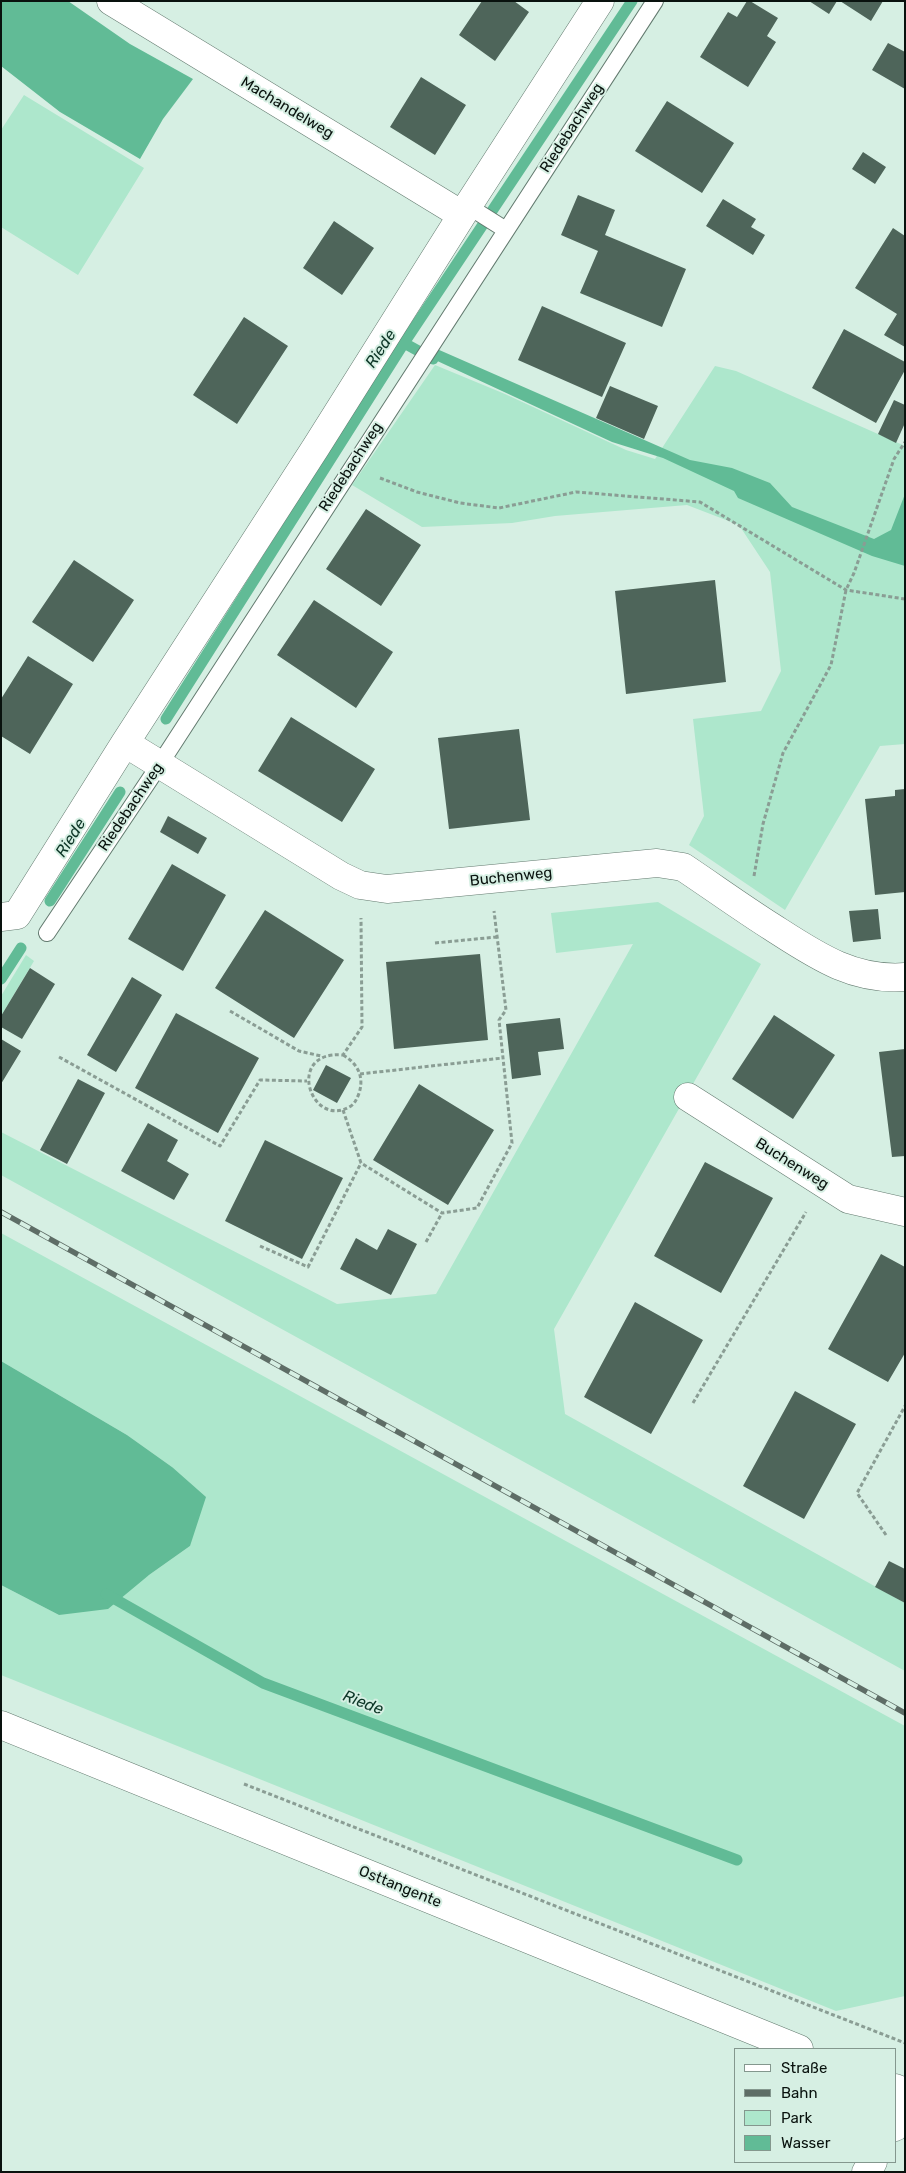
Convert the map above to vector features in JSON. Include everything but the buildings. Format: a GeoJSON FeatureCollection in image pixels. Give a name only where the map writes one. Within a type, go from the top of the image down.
{"type":"FeatureCollection","features":[{"type":"Feature","properties":{"kind":"street","name":"Machandelweg"},"geometry":{"type":"LineString","coordinates":[[111,1],[468,210]]}},
{"type":"Feature","properties":{"kind":"street"},"geometry":{"type":"LineString","coordinates":[[1,917],[17,915],[600,1]]}},
{"type":"Feature","properties":{"kind":"street","name":"Buchenweg"},"geometry":{"type":"LineString","coordinates":[[125,743],[341,876],[360,884],[387,889],[657,863],[683,867],[824,961],[860,973],[892,978],[905,976]]}},
{"type":"Feature","properties":{"kind":"street","name":"Buchenweg"},"geometry":{"type":"LineString","coordinates":[[688,1097],[848,1199],[905,1212]]}},
{"type":"Feature","properties":{"kind":"street","name":"Osttangente"},"geometry":{"type":"LineString","coordinates":[[1,1725],[797,2048]]}},
{"type":"Feature","properties":{"kind":"street"},"geometry":{"type":"LineString","coordinates":[[896,2125],[905,2111]]}},
{"type":"Feature","properties":{"kind":"lane","name":"Riedebachweg"},"geometry":{"type":"LineString","coordinates":[[47,933],[160,764],[434,342],[503,228],[655,1]]}},
{"type":"Feature","properties":{"kind":"lane"},"geometry":{"type":"LineString","coordinates":[[468,210],[503,228]]}},
{"type":"Feature","properties":{"kind":"path"},"geometry":{"type":"LineString","coordinates":[[747,911],[763,824],[783,754],[831,665],[846,590],[854,573],[894,460],[905,442]]}},
{"type":"Feature","properties":{"kind":"path"},"geometry":{"type":"LineString","coordinates":[[353,465],[368,473],[417,492],[498,508],[576,492],[700,502],[846,590],[905,599]]}},
{"type":"Feature","properties":{"kind":"path"},"geometry":{"type":"LineString","coordinates":[[343,1110],[361,1163],[442,1213],[477,1208],[512,1143],[499,1020],[506,1010],[490,878]]}},
{"type":"Feature","properties":{"kind":"path"},"geometry":{"type":"LineString","coordinates":[[343,1055],[362,1027],[360,884]]}},
{"type":"Feature","properties":{"kind":"path"},"geometry":{"type":"LineString","coordinates":[[435,943],[497,937]]}},
{"type":"Feature","properties":{"kind":"path"},"geometry":{"type":"LineString","coordinates":[[230,1011],[299,1051],[321,1056],[343,1055],[352,1060],[360,1074],[362,1086],[354,1104],[343,1110],[334,1111],[318,1102],[310,1094],[307,1080],[313,1065],[321,1056]]}},
{"type":"Feature","properties":{"kind":"path"},"geometry":{"type":"LineString","coordinates":[[59,1057],[220,1146],[260,1080],[307,1080]]}},
{"type":"Feature","properties":{"kind":"path"},"geometry":{"type":"LineString","coordinates":[[360,1074],[503,1058]]}},
{"type":"Feature","properties":{"kind":"path"},"geometry":{"type":"LineString","coordinates":[[260,1246],[308,1267],[361,1163]]}},
{"type":"Feature","properties":{"kind":"path"},"geometry":{"type":"LineString","coordinates":[[693,1403],[823,1184]]}},
{"type":"Feature","properties":{"kind":"path"},"geometry":{"type":"LineString","coordinates":[[426,1242],[442,1213]]}},
{"type":"Feature","properties":{"kind":"path"},"geometry":{"type":"LineString","coordinates":[[886,1535],[858,1493],[905,1406]]}},
{"type":"Feature","properties":{"kind":"path"},"geometry":{"type":"LineString","coordinates":[[237,1782],[905,2043]]}},
{"type":"Feature","properties":{"kind":"green space"},"geometry":{"type":"Polygon","coordinates":[[[24,95],[144,168],[78,275],[1,227],[1,130],[24,95]]]}},
{"type":"Feature","properties":{"kind":"green space"},"geometry":{"type":"Polygon","coordinates":[[[435,365],[505,394],[626,450],[655,459],[715,366],[736,371],[905,446],[905,744],[880,746],[785,910],[689,845],[704,816],[693,719],[761,711],[781,671],[770,572],[739,525],[687,505],[555,516],[512,523],[422,527],[352,485],[435,365]]]}},
{"type":"Feature","properties":{"kind":"green space"},"geometry":{"type":"Polygon","coordinates":[[[658,902],[761,964],[554,1329],[565,1414],[905,1603],[905,1671],[1,1175],[1,1132],[337,1304],[436,1294],[633,944],[556,953],[551,913],[658,902]]]}},
{"type":"Feature","properties":{"kind":"green space"},"geometry":{"type":"Polygon","coordinates":[[[26,955],[34,961],[1,1016],[1,996],[26,955]]]}},
{"type":"Feature","properties":{"kind":"green space"},"geometry":{"type":"Polygon","coordinates":[[[1,1233],[905,1726],[905,1996],[836,2011],[1,1675],[1,1585],[59,1615],[149,1575],[190,1546],[172,1467],[127,1435],[1,1361],[1,1233]]]}},
{"type":"Feature","properties":{"kind":"water"},"geometry":{"type":"Polygon","coordinates":[[[1,1],[68,1],[130,44],[193,79],[163,119],[140,159],[60,112],[1,66],[1,1]]]}},
{"type":"Feature","properties":{"kind":"water"},"geometry":{"type":"Polygon","coordinates":[[[437,349],[690,460],[732,468],[770,483],[792,507],[874,539],[891,530],[905,494],[905,566],[872,556],[738,498],[734,491],[663,458],[612,442],[433,359],[437,349]]]}},
{"type":"Feature","properties":{"kind":"water"},"geometry":{"type":"Polygon","coordinates":[[[1,1361],[127,1435],[172,1467],[206,1497],[190,1546],[149,1575],[108,1609],[59,1615],[1,1585],[1,1361]]]}},
{"type":"Feature","properties":{"kind":"waterway","name":"Riede"},"geometry":{"type":"LineString","coordinates":[[166,719],[404,343],[632,1]]}},
{"type":"Feature","properties":{"kind":"waterway"},"geometry":{"type":"LineString","coordinates":[[404,343],[433,359]]}},
{"type":"Feature","properties":{"kind":"waterway","name":"Riede"},"geometry":{"type":"LineString","coordinates":[[50,901],[120,792]]}},
{"type":"Feature","properties":{"kind":"waterway","name":"Riede"},"geometry":{"type":"LineString","coordinates":[[1,979],[21,948]]}},
{"type":"Feature","properties":{"kind":"waterway","name":"Riede"},"geometry":{"type":"LineString","coordinates":[[106,1594],[263,1683],[737,1860]]}},
{"type":"Feature","properties":{"kind":"railway"},"geometry":{"type":"LineString","coordinates":[[1,1212],[905,1713]]}}]}
